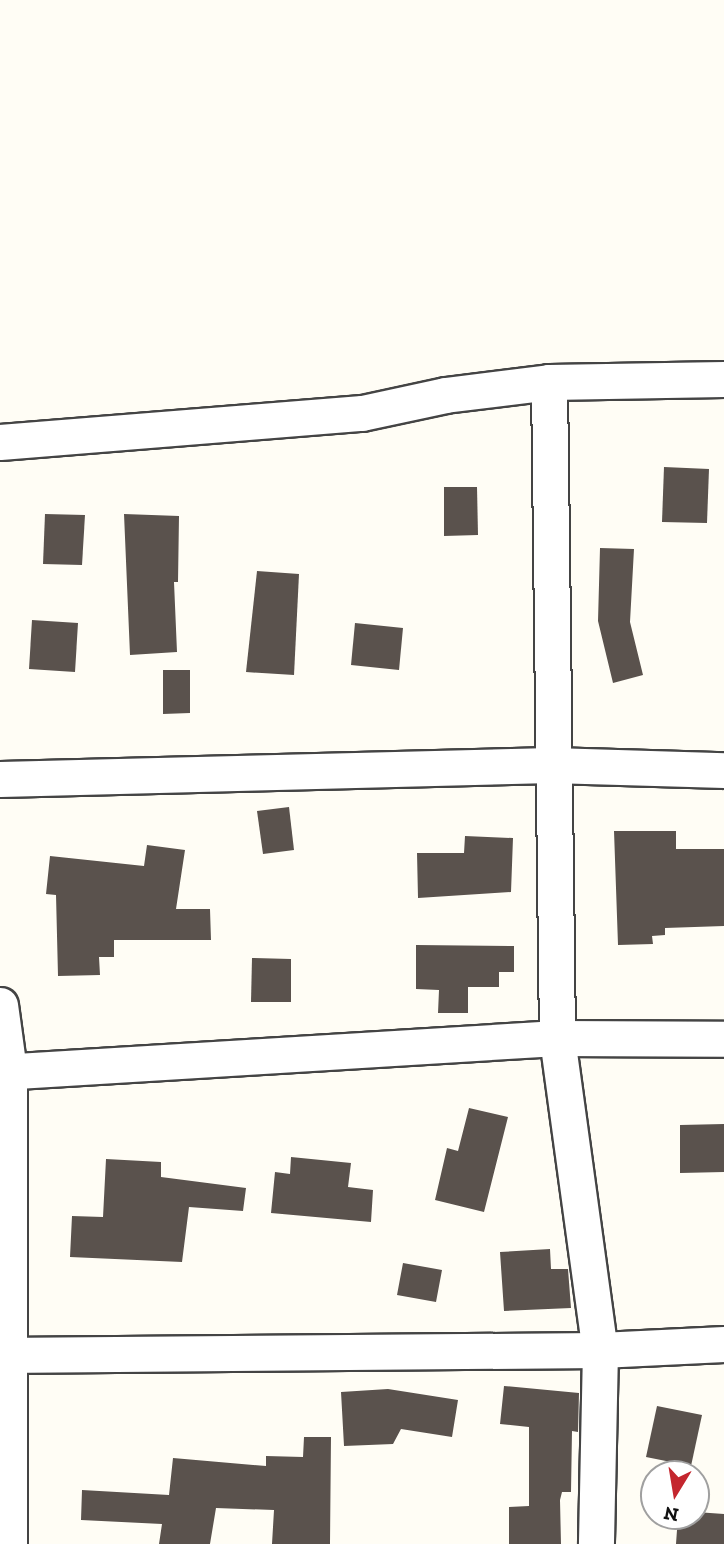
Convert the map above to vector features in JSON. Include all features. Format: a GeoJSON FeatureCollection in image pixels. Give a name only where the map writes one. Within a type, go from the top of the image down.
{"type":"FeatureCollection","features":[{"type":"Feature","properties":{"kind":"street"},"geometry":{"type":"LineString","coordinates":[[0,442],[362,413],[445,395],[549,382],[724,379]]}},
{"type":"Feature","properties":{"kind":"street"},"geometry":{"type":"LineString","coordinates":[[549,382],[551,765],[557,1038],[600,1350],[596,1544]]}},
{"type":"Feature","properties":{"kind":"street"},"geometry":{"type":"LineString","coordinates":[[0,779],[551,765],[724,769]]}},
{"type":"Feature","properties":{"kind":"street"},"geometry":{"type":"LineString","coordinates":[[0,1005],[5,1072],[4,1354],[9,1544]]}},
{"type":"Feature","properties":{"kind":"street"},"geometry":{"type":"LineString","coordinates":[[5,1072],[557,1038],[724,1039]]}},
{"type":"Feature","properties":{"kind":"street"},"geometry":{"type":"LineString","coordinates":[[4,1354],[600,1350],[724,1344]]}},
{"type":"Feature","properties":{"kind":"building"},"geometry":{"type":"Polygon","coordinates":[[[664,467],[709,469],[707,523],[662,522],[664,467]]]}},
{"type":"Feature","properties":{"kind":"building"},"geometry":{"type":"Polygon","coordinates":[[[444,487],[477,487],[478,535],[444,536],[444,487]]]}},
{"type":"Feature","properties":{"kind":"building"},"geometry":{"type":"Polygon","coordinates":[[[45,514],[85,515],[82,565],[43,564],[45,514]]]}},
{"type":"Feature","properties":{"kind":"building"},"geometry":{"type":"Polygon","coordinates":[[[124,514],[179,516],[178,582],[174,582],[177,652],[130,655],[124,514]]]}},
{"type":"Feature","properties":{"kind":"building"},"geometry":{"type":"Polygon","coordinates":[[[600,548],[634,549],[630,622],[643,675],[613,683],[598,621],[600,548]]]}},
{"type":"Feature","properties":{"kind":"building"},"geometry":{"type":"Polygon","coordinates":[[[257,571],[299,574],[294,675],[246,672],[257,571]]]}},
{"type":"Feature","properties":{"kind":"building"},"geometry":{"type":"Polygon","coordinates":[[[32,620],[78,623],[75,672],[29,669],[32,620]]]}},
{"type":"Feature","properties":{"kind":"building"},"geometry":{"type":"Polygon","coordinates":[[[355,623],[403,628],[399,670],[351,665],[355,623]]]}},
{"type":"Feature","properties":{"kind":"building"},"geometry":{"type":"Polygon","coordinates":[[[163,670],[190,670],[190,713],[163,714],[163,670]]]}},
{"type":"Feature","properties":{"kind":"building"},"geometry":{"type":"Polygon","coordinates":[[[289,807],[294,850],[263,854],[257,811],[289,807]]]}},
{"type":"Feature","properties":{"kind":"building"},"geometry":{"type":"Polygon","coordinates":[[[614,831],[676,831],[676,849],[724,849],[724,926],[665,928],[665,935],[652,936],[653,944],[618,945],[614,831]]]}},
{"type":"Feature","properties":{"kind":"building"},"geometry":{"type":"Polygon","coordinates":[[[465,836],[513,838],[511,892],[418,898],[417,853],[464,853],[465,836]]]}},
{"type":"Feature","properties":{"kind":"building"},"geometry":{"type":"Polygon","coordinates":[[[147,845],[185,850],[176,909],[210,909],[211,940],[114,940],[114,957],[99,957],[100,975],[58,976],[56,895],[46,894],[50,856],[144,866],[147,845]]]}},
{"type":"Feature","properties":{"kind":"building"},"geometry":{"type":"Polygon","coordinates":[[[416,945],[514,946],[514,972],[499,972],[499,987],[468,987],[468,1013],[438,1013],[439,990],[416,989],[416,945]]]}},
{"type":"Feature","properties":{"kind":"building"},"geometry":{"type":"Polygon","coordinates":[[[252,958],[291,959],[291,1002],[251,1002],[252,958]]]}},
{"type":"Feature","properties":{"kind":"building"},"geometry":{"type":"Polygon","coordinates":[[[469,1108],[508,1117],[484,1212],[435,1200],[447,1148],[458,1151],[469,1108]]]}},
{"type":"Feature","properties":{"kind":"building"},"geometry":{"type":"Polygon","coordinates":[[[724,1124],[724,1172],[680,1173],[680,1125],[724,1124]]]}},
{"type":"Feature","properties":{"kind":"building"},"geometry":{"type":"Polygon","coordinates":[[[291,1157],[351,1163],[348,1187],[373,1190],[371,1222],[271,1213],[275,1172],[290,1174],[291,1157]]]}},
{"type":"Feature","properties":{"kind":"building"},"geometry":{"type":"Polygon","coordinates":[[[106,1159],[161,1162],[161,1177],[246,1188],[243,1211],[189,1207],[182,1262],[70,1257],[72,1216],[103,1217],[106,1159]]]}},
{"type":"Feature","properties":{"kind":"building"},"geometry":{"type":"Polygon","coordinates":[[[550,1249],[551,1269],[568,1269],[571,1308],[504,1311],[500,1252],[550,1249]]]}},
{"type":"Feature","properties":{"kind":"building"},"geometry":{"type":"Polygon","coordinates":[[[403,1263],[442,1270],[436,1302],[397,1295],[403,1263]]]}},
{"type":"Feature","properties":{"kind":"building"},"geometry":{"type":"Polygon","coordinates":[[[504,1386],[579,1393],[578,1432],[572,1431],[571,1492],[562,1492],[560,1500],[561,1544],[509,1544],[509,1507],[529,1506],[529,1427],[500,1424],[504,1386]]]}},
{"type":"Feature","properties":{"kind":"building"},"geometry":{"type":"Polygon","coordinates":[[[388,1389],[458,1400],[452,1437],[401,1429],[393,1444],[344,1446],[341,1392],[388,1389]]]}},
{"type":"Feature","properties":{"kind":"building"},"geometry":{"type":"Polygon","coordinates":[[[657,1406],[702,1415],[692,1460],[646,1457],[657,1406]]]}},
{"type":"Feature","properties":{"kind":"building"},"geometry":{"type":"Polygon","coordinates":[[[304,1437],[331,1437],[330,1544],[272,1544],[274,1510],[216,1508],[210,1544],[159,1544],[162,1524],[81,1520],[82,1490],[169,1495],[173,1458],[266,1466],[266,1456],[303,1457],[304,1437]]]}},
{"type":"Feature","properties":{"kind":"building"},"geometry":{"type":"Polygon","coordinates":[[[710,1513],[724,1514],[724,1544],[676,1544],[677,1530],[710,1530],[710,1513]]]}}]}
